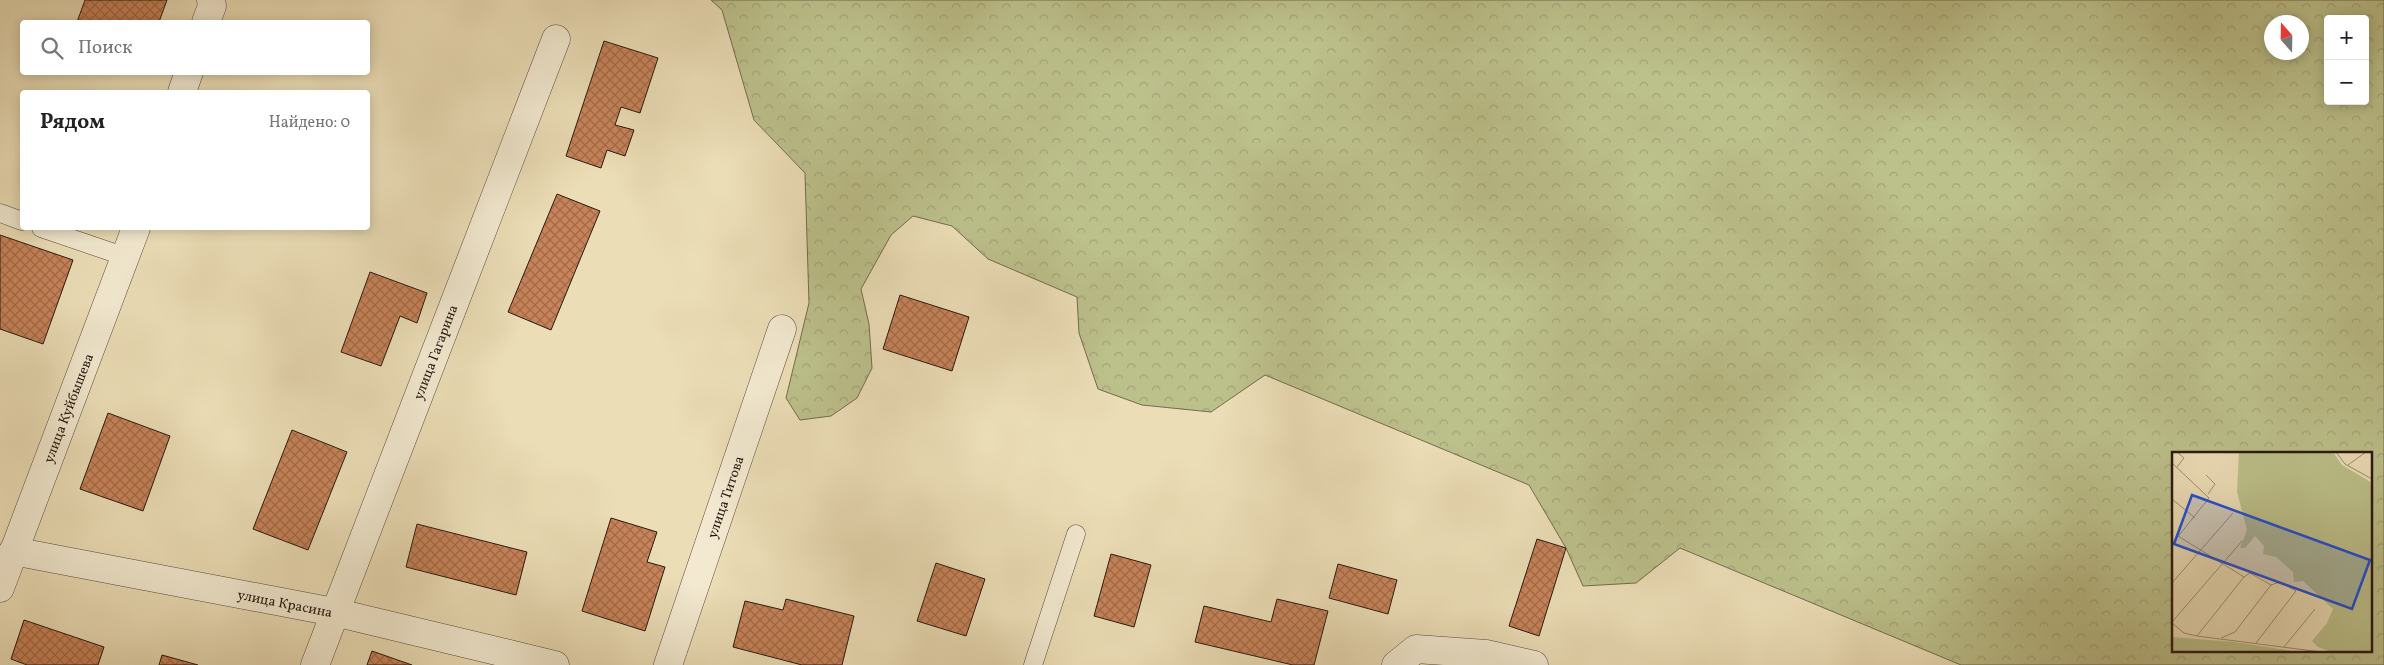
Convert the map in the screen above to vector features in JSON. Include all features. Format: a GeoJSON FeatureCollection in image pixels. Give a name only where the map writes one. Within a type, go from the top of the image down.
{"type":"FeatureCollection","features":[{"type":"Feature","properties":{"kind":"street","name":"улица Гагарина"},"geometry":{"type":"LineString","coordinates":[[315,665],[556,38]]}},
{"type":"Feature","properties":{"kind":"street"},"geometry":{"type":"LineString","coordinates":[[183,90],[188,75]]}},
{"type":"Feature","properties":{"kind":"street","name":"улица Куйбышева"},"geometry":{"type":"LineString","coordinates":[[0,588],[135,230]]}},
{"type":"Feature","properties":{"kind":"street","name":"улица Титова"},"geometry":{"type":"LineString","coordinates":[[668,665],[782,329]]}},
{"type":"Feature","properties":{"kind":"street","name":"улица Красина"},"geometry":{"type":"LineString","coordinates":[[13,551],[334,612],[554,665]]}},
{"type":"Feature","properties":{"kind":"street"},"geometry":{"type":"LineString","coordinates":[[1396,665],[1416,648],[1486,654],[1534,665]]}},
{"type":"Feature","properties":{"kind":"lane"},"geometry":{"type":"LineString","coordinates":[[0,213],[20,220]]}},
{"type":"Feature","properties":{"kind":"lane"},"geometry":{"type":"LineString","coordinates":[[47,230],[126,257]]}},
{"type":"Feature","properties":{"kind":"lane"},"geometry":{"type":"LineString","coordinates":[[1033,665],[1076,534]]}},
{"type":"Feature","properties":{"kind":"green space"},"geometry":{"type":"Polygon","coordinates":[[[711,0],[2384,0],[2384,665],[1961,665],[1680,548],[1636,583],[1583,586],[1566,548],[1529,485],[1265,375],[1211,412],[1142,405],[1098,389],[1079,333],[1077,297],[988,259],[952,226],[913,216],[891,235],[861,289],[869,324],[872,368],[857,398],[831,416],[800,420],[786,398],[809,303],[805,173],[754,120],[722,10],[711,0]]]}},
{"type":"Feature","properties":{"kind":"building"},"geometry":{"type":"Polygon","coordinates":[[[85,0],[167,0],[160,20],[78,20],[85,0]]]}},
{"type":"Feature","properties":{"kind":"building"},"geometry":{"type":"Polygon","coordinates":[[[604,41],[658,58],[640,113],[621,107],[615,125],[634,130],[625,156],[607,150],[601,168],[566,156],[604,41]]]}},
{"type":"Feature","properties":{"kind":"building"},"geometry":{"type":"Polygon","coordinates":[[[557,194],[600,211],[551,330],[508,312],[557,194]]]}},
{"type":"Feature","properties":{"kind":"building"},"geometry":{"type":"Polygon","coordinates":[[[0,235],[73,260],[43,344],[0,329],[0,235]]]}},
{"type":"Feature","properties":{"kind":"building"},"geometry":{"type":"Polygon","coordinates":[[[370,272],[427,293],[417,323],[400,316],[381,366],[341,352],[370,272]]]}},
{"type":"Feature","properties":{"kind":"building"},"geometry":{"type":"Polygon","coordinates":[[[900,295],[969,317],[952,371],[883,349],[900,295]]]}},
{"type":"Feature","properties":{"kind":"building"},"geometry":{"type":"Polygon","coordinates":[[[108,413],[170,436],[143,511],[80,489],[108,413]]]}},
{"type":"Feature","properties":{"kind":"building"},"geometry":{"type":"Polygon","coordinates":[[[292,430],[347,452],[308,550],[253,529],[292,430]]]}},
{"type":"Feature","properties":{"kind":"building"},"geometry":{"type":"Polygon","coordinates":[[[611,518],[657,532],[647,562],[665,567],[645,631],[582,611],[611,518]]]}},
{"type":"Feature","properties":{"kind":"building"},"geometry":{"type":"Polygon","coordinates":[[[417,524],[527,552],[516,595],[406,567],[417,524]]]}},
{"type":"Feature","properties":{"kind":"building"},"geometry":{"type":"Polygon","coordinates":[[[1537,539],[1566,548],[1539,636],[1509,626],[1537,539]]]}},
{"type":"Feature","properties":{"kind":"building"},"geometry":{"type":"Polygon","coordinates":[[[1111,554],[1151,565],[1134,627],[1094,616],[1111,554]]]}},
{"type":"Feature","properties":{"kind":"building"},"geometry":{"type":"Polygon","coordinates":[[[936,563],[985,579],[966,636],[917,621],[936,563]]]}},
{"type":"Feature","properties":{"kind":"building"},"geometry":{"type":"Polygon","coordinates":[[[1338,564],[1397,580],[1388,614],[1329,598],[1338,564]]]}},
{"type":"Feature","properties":{"kind":"building"},"geometry":{"type":"Polygon","coordinates":[[[786,599],[854,616],[842,665],[802,665],[733,647],[745,601],[783,610],[786,599]]]}},
{"type":"Feature","properties":{"kind":"building"},"geometry":{"type":"Polygon","coordinates":[[[1277,599],[1328,611],[1314,665],[1293,665],[1195,642],[1204,606],[1271,622],[1277,599]]]}},
{"type":"Feature","properties":{"kind":"building"},"geometry":{"type":"Polygon","coordinates":[[[24,620],[104,647],[98,665],[27,665],[11,659],[24,620]]]}},
{"type":"Feature","properties":{"kind":"building"},"geometry":{"type":"Polygon","coordinates":[[[372,651],[412,665],[367,665],[372,651]]]}},
{"type":"Feature","properties":{"kind":"building"},"geometry":{"type":"Polygon","coordinates":[[[162,655],[198,665],[159,665],[162,655]]]}}]}
